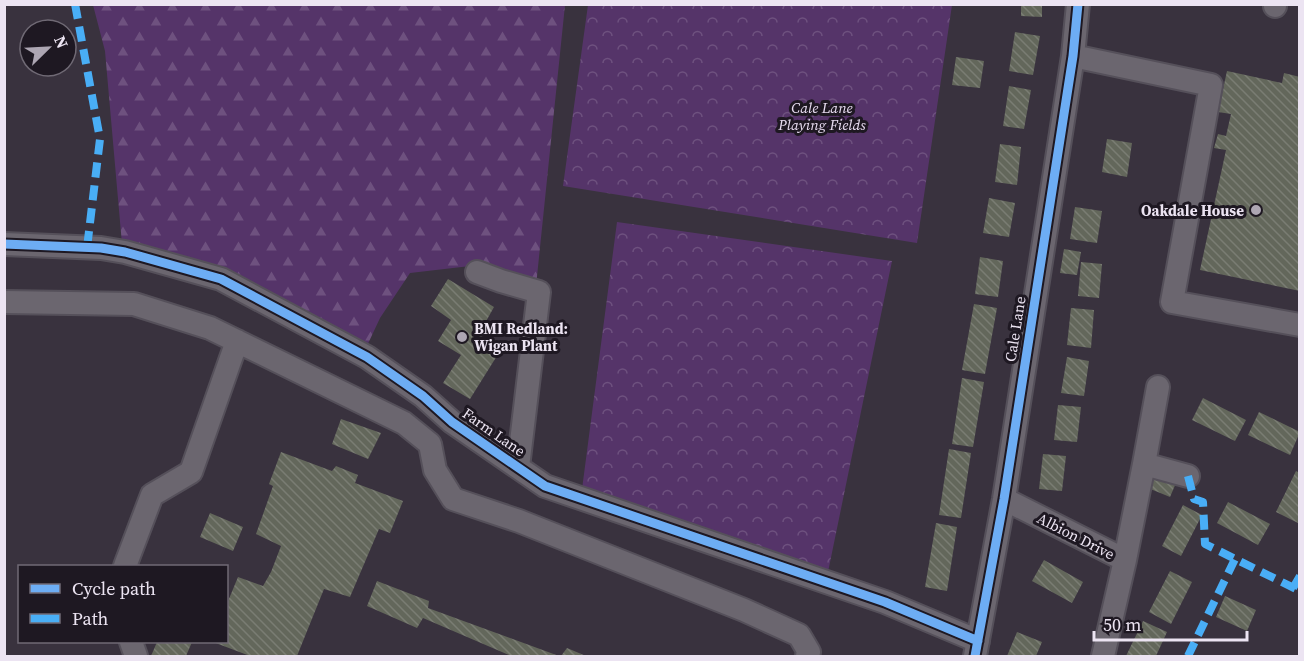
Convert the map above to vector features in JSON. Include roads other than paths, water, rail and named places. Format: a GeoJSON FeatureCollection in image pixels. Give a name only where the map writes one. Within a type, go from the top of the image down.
{"type":"FeatureCollection","features":[{"type":"Feature","properties":{"kind":"street","name":"Cale Lane"},"geometry":{"type":"LineString","coordinates":[[977,649],[1004,499],[1073,56],[1078,4]]}},
{"type":"Feature","properties":{"kind":"street"},"geometry":{"type":"LineString","coordinates":[[1073,56],[1211,85],[1172,302],[1299,325]]}},
{"type":"Feature","properties":{"kind":"street","name":"Farm Lane"},"geometry":{"type":"LineString","coordinates":[[4,244],[100,248],[125,252],[221,279],[367,357],[423,396],[452,422],[545,486],[885,602],[977,649]]}},
{"type":"Feature","properties":{"kind":"street"},"geometry":{"type":"LineString","coordinates":[[477,272],[539,292],[518,467]]}},
{"type":"Feature","properties":{"kind":"street"},"geometry":{"type":"LineString","coordinates":[[5,305],[52,302],[134,304],[210,328],[404,423],[430,444],[442,444],[471,435]]}},
{"type":"Feature","properties":{"kind":"street"},"geometry":{"type":"LineString","coordinates":[[126,565],[152,495],[191,472],[237,341]]}},
{"type":"Feature","properties":{"kind":"street"},"geometry":{"type":"LineString","coordinates":[[1125,560],[1158,387]]}},
{"type":"Feature","properties":{"kind":"street"},"geometry":{"type":"LineString","coordinates":[[430,444],[435,470],[453,499],[519,521],[744,610],[799,635],[809,652],[807,657]]}},
{"type":"Feature","properties":{"kind":"street"},"geometry":{"type":"LineString","coordinates":[[1144,464],[1188,476]]}},
{"type":"Feature","properties":{"kind":"street","name":"Albion Drive"},"geometry":{"type":"LineString","coordinates":[[1004,499],[1125,560],[1103,657]]}},
{"type":"Feature","properties":{"kind":"place","name":"Oakdale House"},"geometry":{"type":"Point","coordinates":[1256,210]}},
{"type":"Feature","properties":{"kind":"place","name":"BMI Redland: Wigan Plant"},"geometry":{"type":"Point","coordinates":[462,337]}},
{"type":"Feature","properties":{"kind":"park label","name":"Cale Lane Playing Fields"},"geometry":{"type":"Point","coordinates":[822,116]}}]}
